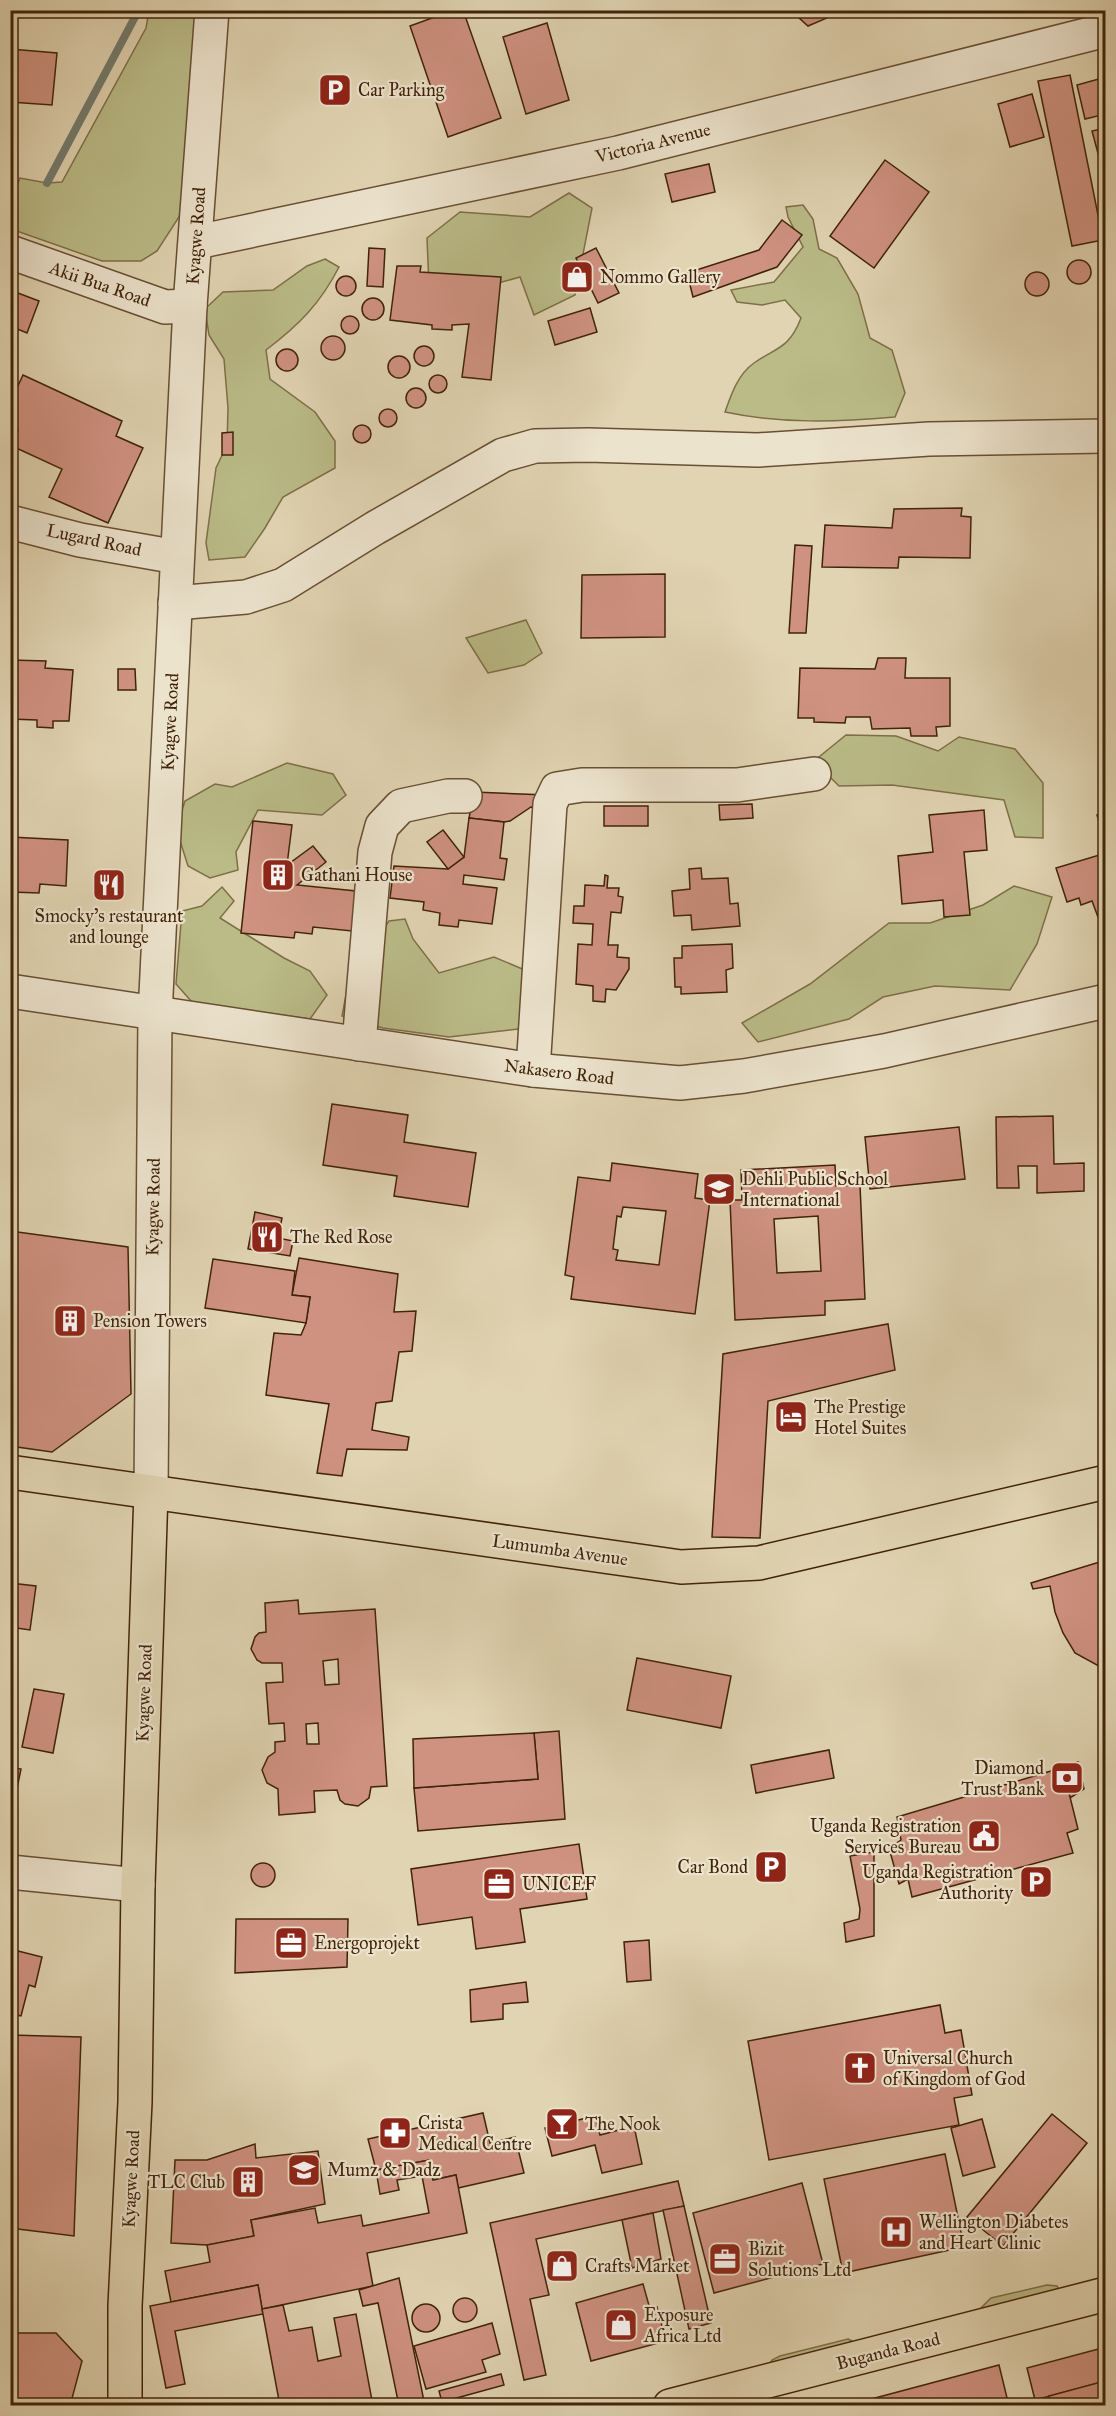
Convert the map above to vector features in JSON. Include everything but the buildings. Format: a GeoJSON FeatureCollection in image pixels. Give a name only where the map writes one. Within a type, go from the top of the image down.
{"type":"FeatureCollection","features":[{"type":"Feature","properties":{"kind":"main road","name":"Lumumba Avenue"},"geometry":{"type":"LineString","coordinates":[[10,1473],[681,1567],[759,1563],[1106,1482]]}},
{"type":"Feature","properties":{"kind":"main road","name":"Kyagwe Road"},"geometry":{"type":"LineString","coordinates":[[125,2406],[125,2306],[135,2102],[138,1885],[151,1492]]}},
{"type":"Feature","properties":{"kind":"main road","name":"Buganda Road"},"geometry":{"type":"LineString","coordinates":[[670,2406],[1106,2294]]}},
{"type":"Feature","properties":{"kind":"street","name":"Kyagwe Road"},"geometry":{"type":"LineString","coordinates":[[151,1492],[155,1015],[190,306],[197,242],[212,10]]}},
{"type":"Feature","properties":{"kind":"street","name":"Victoria Avenue"},"geometry":{"type":"LineString","coordinates":[[197,242],[618,153],[1106,30]]}},
{"type":"Feature","properties":{"kind":"street","name":"Akii Bua Road"},"geometry":{"type":"LineString","coordinates":[[10,252],[165,307],[190,306]]}},
{"type":"Feature","properties":{"kind":"street"},"geometry":{"type":"LineString","coordinates":[[175,603],[246,597],[283,585],[375,528],[503,455],[535,446],[588,445],[758,450],[929,439],[1106,436]]}},
{"type":"Feature","properties":{"kind":"street","name":"Lugard Road"},"geometry":{"type":"LineString","coordinates":[[10,522],[80,540],[177,557]]}},
{"type":"Feature","properties":{"kind":"street"},"geometry":{"type":"LineString","coordinates":[[533,1070],[550,804],[557,789],[582,785],[737,785],[813,774]]}},
{"type":"Feature","properties":{"kind":"street"},"geometry":{"type":"LineString","coordinates":[[359,1044],[375,852],[382,826],[401,806],[448,796],[465,796]]}},
{"type":"Feature","properties":{"kind":"street","name":"Nakasero Road"},"geometry":{"type":"LineString","coordinates":[[10,992],[533,1070],[680,1083],[744,1076],[884,1051],[1106,1001]]}},
{"type":"Feature","properties":{"kind":"street"},"geometry":{"type":"LineString","coordinates":[[10,1872],[138,1885]]}},
{"type":"Feature","properties":{"kind":"green space"},"geometry":{"type":"Polygon","coordinates":[[[149,11],[208,11],[202,143],[179,217],[157,251],[141,261],[102,261],[11,229],[11,200],[20,178],[47,183],[62,182],[146,28],[149,11]]]}},
{"type":"Feature","properties":{"kind":"green space"},"geometry":{"type":"Polygon","coordinates":[[[569,193],[592,208],[575,295],[534,315],[520,277],[463,293],[429,286],[427,238],[460,212],[530,217],[569,193]]]}},
{"type":"Feature","properties":{"kind":"green space"},"geometry":{"type":"Polygon","coordinates":[[[803,205],[813,219],[819,249],[837,258],[858,294],[870,338],[892,350],[905,393],[895,417],[809,421],[767,419],[725,412],[736,385],[748,368],[787,342],[801,318],[785,300],[762,305],[737,302],[731,290],[774,282],[803,247],[788,217],[786,207],[803,205]]]}},
{"type":"Feature","properties":{"kind":"green space"},"geometry":{"type":"Polygon","coordinates":[[[325,259],[339,267],[332,280],[299,323],[266,350],[270,379],[315,412],[335,441],[335,468],[283,497],[245,557],[209,560],[206,543],[216,468],[227,445],[228,408],[224,359],[209,335],[205,309],[223,292],[273,290],[307,266],[325,259]]]}},
{"type":"Feature","properties":{"kind":"green space"},"geometry":{"type":"Polygon","coordinates":[[[526,620],[542,653],[524,665],[488,673],[466,638],[526,620]]]}},
{"type":"Feature","properties":{"kind":"green space"},"geometry":{"type":"Polygon","coordinates":[[[846,735],[896,736],[938,751],[959,737],[1015,749],[1043,783],[1043,838],[1015,837],[1004,800],[892,785],[839,786],[814,761],[846,735]]]}},
{"type":"Feature","properties":{"kind":"green space"},"geometry":{"type":"Polygon","coordinates":[[[287,763],[333,774],[346,795],[322,815],[258,810],[236,852],[238,870],[210,878],[188,866],[176,828],[185,801],[215,784],[232,787],[287,763]]]}},
{"type":"Feature","properties":{"kind":"green space"},"geometry":{"type":"Polygon","coordinates":[[[1014,886],[1052,897],[1037,944],[1010,990],[935,986],[883,997],[849,1019],[758,1042],[742,1023],[810,984],[889,923],[930,923],[983,905],[1014,886]]]}},
{"type":"Feature","properties":{"kind":"green space"},"geometry":{"type":"Polygon","coordinates":[[[222,887],[234,901],[220,918],[284,958],[310,971],[327,995],[310,1019],[192,1002],[176,984],[182,911],[202,906],[222,887]]]}},
{"type":"Feature","properties":{"kind":"green space"},"geometry":{"type":"Polygon","coordinates":[[[405,919],[413,939],[439,973],[494,957],[527,971],[553,992],[518,1029],[449,1037],[383,1028],[342,1016],[349,979],[389,921],[405,919]]]}},
{"type":"Feature","properties":{"kind":"green space"},"geometry":{"type":"Polygon","coordinates":[[[1047,2285],[1057,2286],[1061,2293],[985,2317],[981,2308],[991,2298],[1047,2285]]]}},
{"type":"Feature","properties":{"kind":"green space"},"geometry":{"type":"Polygon","coordinates":[[[848,2339],[854,2342],[768,2366],[772,2360],[780,2356],[848,2339]]]}},
{"type":"Feature","properties":{"kind":"waterway"},"geometry":{"type":"LineString","coordinates":[[47,183],[135,17],[136,10]]}},
{"type":"Feature","properties":{"kind":"place","name":"Car Parking"},"geometry":{"type":"Point","coordinates":[335,90]}},
{"type":"Feature","properties":{"kind":"place","name":"Nommo Gallery"},"geometry":{"type":"Point","coordinates":[577,277]}},
{"type":"Feature","properties":{"kind":"place","name":"Gathani House"},"geometry":{"type":"Point","coordinates":[278,875]}},
{"type":"Feature","properties":{"kind":"place","name":"Smocky’s restaurant and lounge"},"geometry":{"type":"Point","coordinates":[109,885]}},
{"type":"Feature","properties":{"kind":"place","name":"Dehli Public School International"},"geometry":{"type":"Point","coordinates":[719,1189]}},
{"type":"Feature","properties":{"kind":"place","name":"The Red Rose"},"geometry":{"type":"Point","coordinates":[267,1237]}},
{"type":"Feature","properties":{"kind":"place","name":"Pension Towers"},"geometry":{"type":"Point","coordinates":[70,1321]}},
{"type":"Feature","properties":{"kind":"place","name":"The Prestige Hotel Suites"},"geometry":{"type":"Point","coordinates":[791,1417]}},
{"type":"Feature","properties":{"kind":"place","name":"Diamond Trust Bank"},"geometry":{"type":"Point","coordinates":[1067,1778]}},
{"type":"Feature","properties":{"kind":"place","name":"Uganda Registration Services Bureau"},"geometry":{"type":"Point","coordinates":[984,1836]}},
{"type":"Feature","properties":{"kind":"place","name":"Car Bond"},"geometry":{"type":"Point","coordinates":[771,1867]}},
{"type":"Feature","properties":{"kind":"place","name":"Uganda Registration Authority"},"geometry":{"type":"Point","coordinates":[1036,1882]}},
{"type":"Feature","properties":{"kind":"place","name":"UNICEF"},"geometry":{"type":"Point","coordinates":[499,1884]}},
{"type":"Feature","properties":{"kind":"place","name":"Energoprojekt"},"geometry":{"type":"Point","coordinates":[291,1943]}},
{"type":"Feature","properties":{"kind":"place","name":"Universal Church of Kingdom of God"},"geometry":{"type":"Point","coordinates":[860,2068]}},
{"type":"Feature","properties":{"kind":"place","name":"The Nook"},"geometry":{"type":"Point","coordinates":[562,2124]}},
{"type":"Feature","properties":{"kind":"place","name":"Crista Medical Centre"},"geometry":{"type":"Point","coordinates":[395,2133]}},
{"type":"Feature","properties":{"kind":"place","name":"Mumz & Dadz"},"geometry":{"type":"Point","coordinates":[304,2170]}},
{"type":"Feature","properties":{"kind":"place","name":"TLC Club"},"geometry":{"type":"Point","coordinates":[248,2182]}},
{"type":"Feature","properties":{"kind":"place","name":"Wellington Diabetes and Heart Clinic"},"geometry":{"type":"Point","coordinates":[896,2232]}},
{"type":"Feature","properties":{"kind":"place","name":"Bizit Solutions Ltd"},"geometry":{"type":"Point","coordinates":[725,2259]}},
{"type":"Feature","properties":{"kind":"place","name":"Crafts Market"},"geometry":{"type":"Point","coordinates":[562,2266]}},
{"type":"Feature","properties":{"kind":"place","name":"Exposure Africa Ltd"},"geometry":{"type":"Point","coordinates":[621,2325]}}]}
